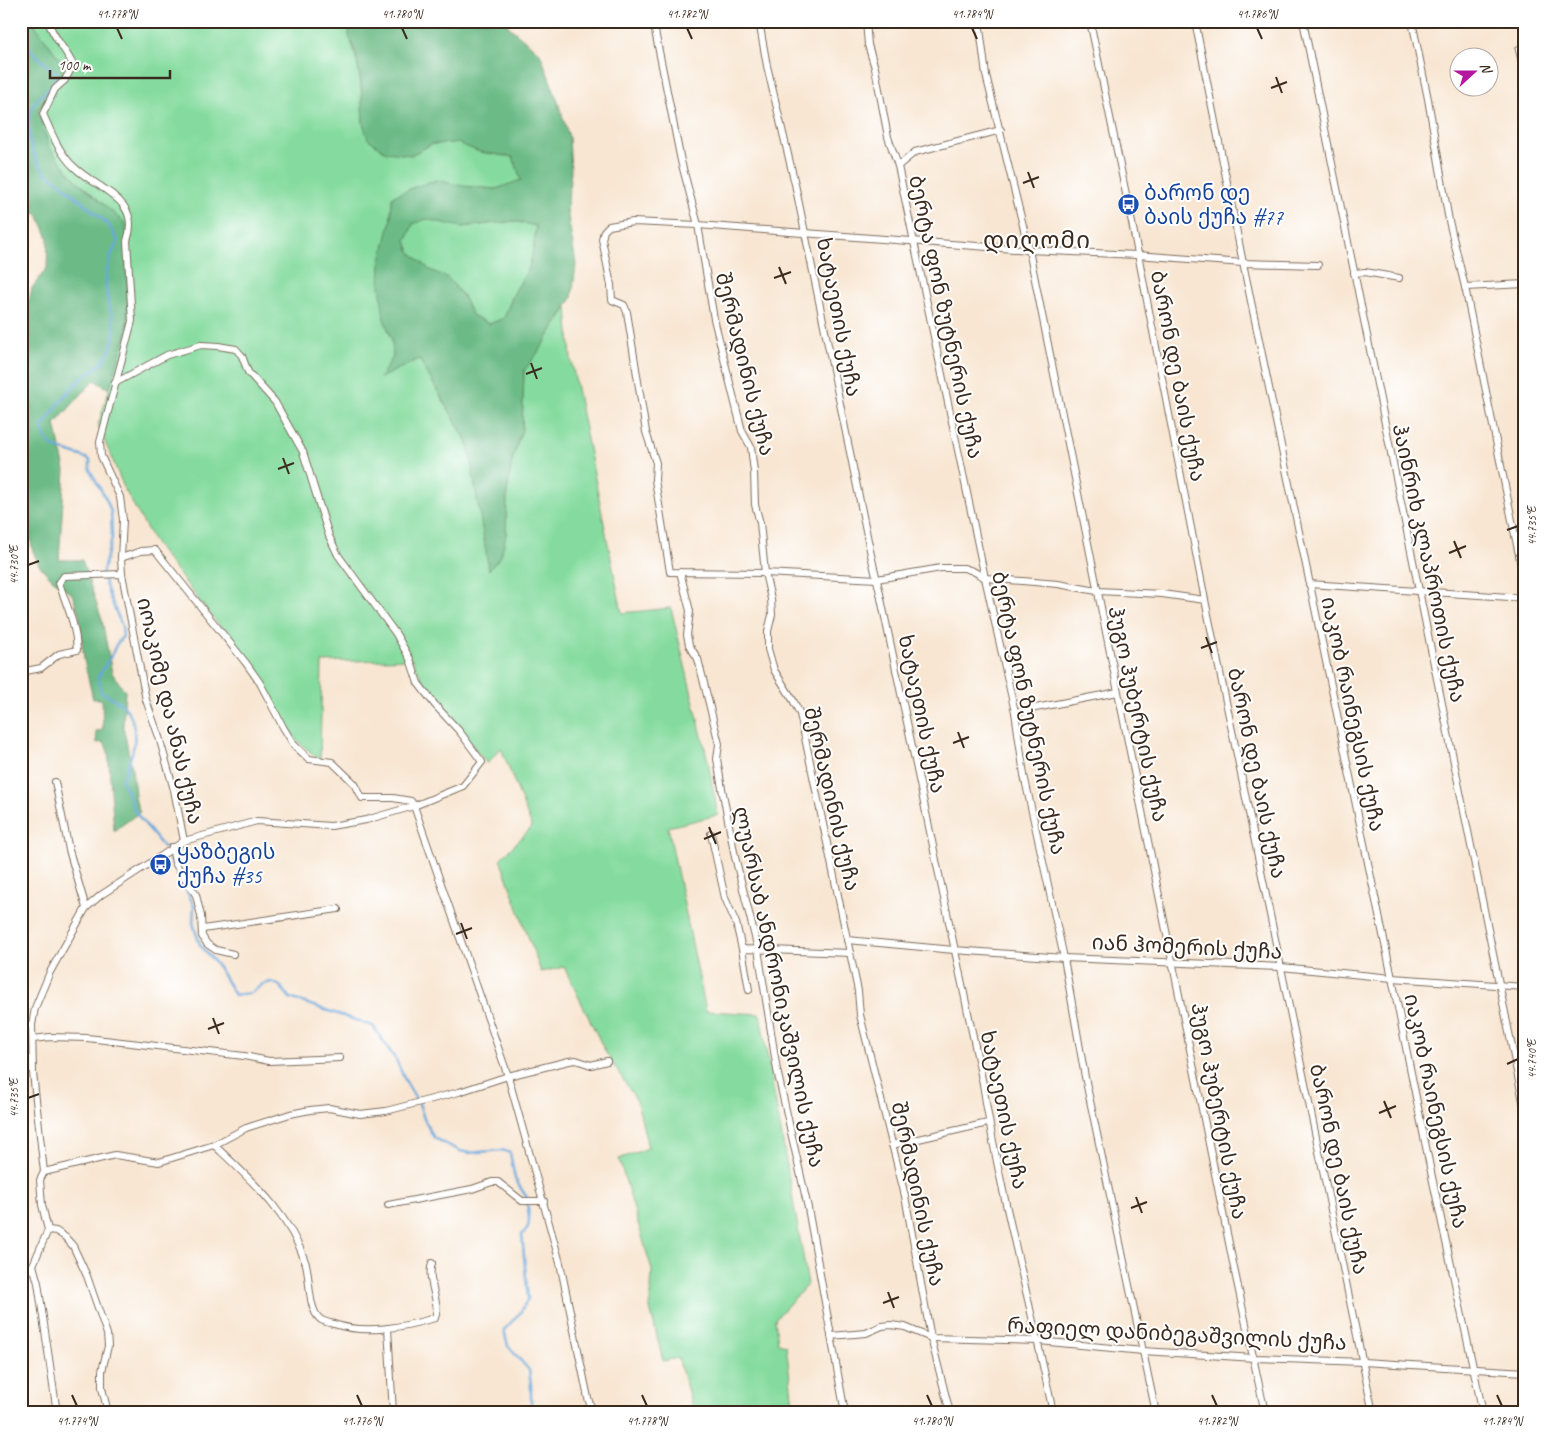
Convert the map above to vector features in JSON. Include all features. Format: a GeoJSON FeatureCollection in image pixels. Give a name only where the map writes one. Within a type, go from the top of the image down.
{"type":"FeatureCollection","features":[{"type":"Feature","properties":{"kind":"street","name":"იოაკიმე და ანას ქუჩა"},"geometry":{"type":"LineString","coordinates":[[48,21],[52,32],[68,54],[73,65],[65,80],[54,89],[43,114],[55,140],[73,166],[117,198],[128,211],[131,230],[128,241],[132,321],[100,442],[101,456],[120,498],[123,520],[122,574],[146,700],[174,790],[184,841]]}},
{"type":"Feature","properties":{"kind":"street","name":"შერმადინის ქუჩა"},"geometry":{"type":"LineString","coordinates":[[653,21],[681,161],[698,225],[714,319],[742,431],[751,448],[755,505],[760,523],[765,573],[771,607],[768,649],[774,670],[800,714],[858,991],[860,1015],[905,1196],[931,1338],[950,1413]]}},
{"type":"Feature","properties":{"kind":"street","name":"ხატაეთის ქუჩა"},"geometry":{"type":"LineString","coordinates":[[759,21],[767,66],[805,232],[982,1084],[988,1123],[1039,1341],[1053,1413]]}},
{"type":"Feature","properties":{"kind":"street","name":"ბერტა ფონ ზუტნერის ქუჩა"},"geometry":{"type":"LineString","coordinates":[[866,21],[868,45],[875,68],[888,137],[898,166],[1015,712],[1024,774],[1064,958],[1085,1077],[1156,1413]]}},
{"type":"Feature","properties":{"kind":"street","name":"ჰუგო ჰუბერტის ქუჩა"},"geometry":{"type":"LineString","coordinates":[[979,21],[986,74],[1029,250],[1096,591],[1265,1413]]}},
{"type":"Feature","properties":{"kind":"street","name":"ბარონ დე ბაის ქუჩა"},"geometry":{"type":"LineString","coordinates":[[1090,21],[1205,600],[1373,1413]]}},
{"type":"Feature","properties":{"kind":"street","name":"იაკობ რაინეგსის ქუჩა"},"geometry":{"type":"LineString","coordinates":[[1195,21],[1243,263],[1432,1176],[1483,1413]]}},
{"type":"Feature","properties":{"kind":"street","name":"ჰაინრიხ კლაპროთის ქუჩა"},"geometry":{"type":"LineString","coordinates":[[1302,21],[1525,1112]]}},
{"type":"Feature","properties":{"kind":"street"},"geometry":{"type":"LineString","coordinates":[[1412,21],[1428,99],[1449,221],[1465,287],[1525,585]]}},
{"type":"Feature","properties":{"kind":"street"},"geometry":{"type":"LineString","coordinates":[[1519,50],[1525,74]]}},
{"type":"Feature","properties":{"kind":"street"},"geometry":{"type":"LineString","coordinates":[[898,166],[915,152],[1001,130]]}},
{"type":"Feature","properties":{"kind":"street"},"geometry":{"type":"LineString","coordinates":[[1205,600],[1162,594],[1096,591],[1058,584],[985,578],[964,568],[941,568],[877,579],[765,573],[670,572],[655,480],[656,463],[646,432],[628,312],[624,305],[612,300],[602,239],[604,231],[609,226],[633,222],[698,225],[1029,250],[1137,255],[1243,263],[1318,265]]}},
{"type":"Feature","properties":{"kind":"street"},"geometry":{"type":"LineString","coordinates":[[1354,273],[1365,272],[1399,278]]}},
{"type":"Feature","properties":{"kind":"street"},"geometry":{"type":"LineString","coordinates":[[1465,287],[1525,284]]}},
{"type":"Feature","properties":{"kind":"street"},"geometry":{"type":"LineString","coordinates":[[21,1280],[33,1265],[48,1230],[42,1205],[40,1180],[44,1172],[33,1073],[32,1025],[35,1008],[50,972],[86,908],[101,895],[184,841],[257,820],[331,826],[356,822],[414,806],[463,786],[482,762],[460,732],[418,683],[410,659],[396,634],[338,555],[329,536],[303,452],[275,402],[248,372],[242,356],[236,350],[201,345],[167,355],[115,383]]}},
{"type":"Feature","properties":{"kind":"street"},"geometry":{"type":"LineString","coordinates":[[121,558],[141,551],[155,550],[246,663],[294,745],[309,758],[332,762],[355,784],[362,798],[393,798],[411,801],[414,806],[508,1076],[541,1201],[560,1263],[588,1398],[593,1413]]}},
{"type":"Feature","properties":{"kind":"street","name":"ლუარსაბ ანდრონიკაშვილის ქუჩა"},"geometry":{"type":"LineString","coordinates":[[680,572],[690,611],[687,636],[689,645],[698,658],[719,744],[717,759],[735,857],[758,949],[777,1070],[808,1208],[844,1413]]}},
{"type":"Feature","properties":{"kind":"street"},"geometry":{"type":"LineString","coordinates":[[21,672],[41,668],[59,654],[77,650],[76,634],[71,612],[59,583],[64,576],[122,574]]}},
{"type":"Feature","properties":{"kind":"street"},"geometry":{"type":"LineString","coordinates":[[1310,584],[1525,598]]}},
{"type":"Feature","properties":{"kind":"street"},"geometry":{"type":"LineString","coordinates":[[1015,712],[1118,692]]}},
{"type":"Feature","properties":{"kind":"street"},"geometry":{"type":"LineString","coordinates":[[56,782],[69,850],[86,908]]}},
{"type":"Feature","properties":{"kind":"street"},"geometry":{"type":"LineString","coordinates":[[711,834],[725,898],[736,923],[749,990]]}},
{"type":"Feature","properties":{"kind":"street"},"geometry":{"type":"LineString","coordinates":[[172,848],[175,863],[196,895],[203,929],[202,936],[207,944],[216,950],[233,954]]}},
{"type":"Feature","properties":{"kind":"street"},"geometry":{"type":"LineString","coordinates":[[203,929],[338,909]]}},
{"type":"Feature","properties":{"kind":"street","name":"იან ჰომერის ქუჩა"},"geometry":{"type":"LineString","coordinates":[[847,940],[1064,958],[1281,967],[1392,978],[1525,987]]}},
{"type":"Feature","properties":{"kind":"street"},"geometry":{"type":"LineString","coordinates":[[742,949],[850,953]]}},
{"type":"Feature","properties":{"kind":"street"},"geometry":{"type":"LineString","coordinates":[[21,1024],[32,1025]]}},
{"type":"Feature","properties":{"kind":"street"},"geometry":{"type":"LineString","coordinates":[[33,1038],[87,1038],[244,1056],[269,1061],[340,1058]]}},
{"type":"Feature","properties":{"kind":"street"},"geometry":{"type":"LineString","coordinates":[[44,1172],[115,1155],[159,1162],[214,1145],[246,1128],[290,1114],[330,1108],[360,1114],[386,1112],[508,1076],[569,1061],[576,1060],[591,1065],[607,1061]]}},
{"type":"Feature","properties":{"kind":"street"},"geometry":{"type":"LineString","coordinates":[[892,1145],[988,1123]]}},
{"type":"Feature","properties":{"kind":"street"},"geometry":{"type":"LineString","coordinates":[[214,1145],[255,1184],[277,1208],[284,1219],[306,1265],[315,1313],[322,1320],[341,1326],[371,1329],[388,1328],[435,1318],[437,1312],[429,1272],[432,1263]]}},
{"type":"Feature","properties":{"kind":"street"},"geometry":{"type":"LineString","coordinates":[[388,1205],[472,1189],[492,1182],[498,1182],[522,1201],[541,1201]]}},
{"type":"Feature","properties":{"kind":"street"},"geometry":{"type":"LineString","coordinates":[[48,1230],[56,1231],[73,1246],[87,1276],[107,1334],[108,1346],[102,1371],[102,1388],[108,1413]]}},
{"type":"Feature","properties":{"kind":"street"},"geometry":{"type":"LineString","coordinates":[[33,1265],[38,1283],[57,1413]]}},
{"type":"Feature","properties":{"kind":"street","name":"რაფიელ დანიბეგაშვილის ქუჩა"},"geometry":{"type":"LineString","coordinates":[[831,1336],[866,1333],[882,1326],[891,1325],[905,1327],[931,1338],[1039,1341],[1143,1351],[1525,1372]]}},
{"type":"Feature","properties":{"kind":"street"},"geometry":{"type":"LineString","coordinates":[[388,1328],[393,1413]]}},
{"type":"Feature","properties":{"kind":"green space"},"geometry":{"type":"Polygon","coordinates":[[[21,21],[32,21],[63,64],[62,75],[38,110],[49,147],[75,179],[126,224],[128,328],[109,389],[94,380],[55,424],[65,470],[59,560],[82,560],[102,620],[112,673],[125,691],[123,726],[132,769],[136,802],[140,812],[114,831],[108,751],[104,742],[97,743],[96,731],[103,730],[102,699],[93,699],[84,660],[79,614],[72,594],[52,579],[39,565],[32,549],[21,448],[21,394],[24,375],[21,374],[22,333],[32,288],[47,268],[48,238],[38,214],[31,213],[21,204],[21,21]]]}},
{"type":"Feature","properties":{"kind":"green space"},"geometry":{"type":"Polygon","coordinates":[[[32,21],[349,21],[362,95],[363,123],[411,155],[432,144],[457,143],[480,152],[513,157],[521,180],[496,189],[462,186],[436,180],[392,197],[384,319],[392,340],[393,357],[381,377],[419,359],[468,443],[489,570],[506,535],[507,492],[512,461],[522,429],[524,370],[539,351],[567,307],[571,359],[622,613],[671,608],[708,761],[718,815],[668,827],[706,1011],[760,1014],[808,1284],[775,1319],[778,1343],[786,1345],[794,1413],[694,1413],[678,1358],[663,1361],[650,1308],[652,1270],[619,1159],[648,1148],[637,1101],[606,1053],[564,967],[541,972],[500,859],[532,827],[501,748],[487,764],[426,687],[412,659],[322,662],[320,760],[290,735],[254,670],[156,545],[125,490],[98,425],[128,328],[126,224],[75,179],[49,147],[38,110],[62,75],[63,64],[32,21]]]}},
{"type":"Feature","properties":{"kind":"green space"},"geometry":{"type":"Polygon","coordinates":[[[349,21],[506,21],[507,25],[540,53],[569,137],[571,171],[567,210],[576,264],[572,298],[539,351],[524,371],[522,429],[512,461],[507,492],[506,535],[501,556],[489,570],[468,443],[419,359],[380,378],[393,357],[392,340],[384,319],[380,285],[381,260],[391,219],[392,197],[436,180],[462,186],[496,189],[521,180],[513,157],[480,152],[457,143],[432,144],[411,155],[386,152],[368,139],[363,123],[361,83],[356,54],[349,36],[349,21]],[[426,219],[413,224],[406,241],[410,252],[430,270],[448,278],[463,296],[472,315],[489,324],[504,318],[514,293],[529,268],[536,226],[514,221],[462,227],[426,219]]]}},
{"type":"Feature","properties":{"kind":"green space"},"geometry":{"type":"Polygon","coordinates":[[[426,219],[462,227],[514,221],[536,226],[529,268],[514,293],[504,318],[489,324],[472,315],[463,296],[448,278],[430,270],[410,252],[406,241],[413,224],[426,219]]]}},
{"type":"Feature","properties":{"kind":"waterway"},"geometry":{"type":"LineString","coordinates":[[21,40],[57,73],[54,85],[33,104],[29,120],[30,145],[37,161],[47,174],[109,225],[118,242],[111,255],[106,275],[107,297],[114,321],[111,346],[105,359],[68,392],[42,427],[44,435],[52,446],[90,460],[90,470],[111,512],[112,538],[102,574],[122,626],[123,636],[98,677],[101,692],[124,706],[133,721],[133,747],[129,764],[122,780],[136,813],[164,848]]}},
{"type":"Feature","properties":{"kind":"waterway"},"geometry":{"type":"LineString","coordinates":[[167,854],[173,864]]}},
{"type":"Feature","properties":{"kind":"waterway"},"geometry":{"type":"LineString","coordinates":[[176,869],[194,906],[193,923],[200,945],[217,965],[235,995],[251,993],[263,984],[272,982],[280,986],[290,998],[373,1026],[396,1060],[434,1138],[460,1151],[469,1153],[502,1150],[510,1153],[515,1179],[527,1198],[528,1227],[522,1235],[528,1299],[520,1313],[504,1330],[508,1346],[529,1370],[531,1413]]}},
{"type":"Feature","properties":{"kind":"place","name":"ბარონ დე ბაის ქუჩა #77"},"geometry":{"type":"Point","coordinates":[1128,205]}},
{"type":"Feature","properties":{"kind":"place","name":"ყაზბეგის ქუჩა #35"},"geometry":{"type":"Point","coordinates":[161,864]}},
{"type":"Feature","properties":{"kind":"district","name":"დიღომი"},"geometry":{"type":"Point","coordinates":[1037,240]}}]}
